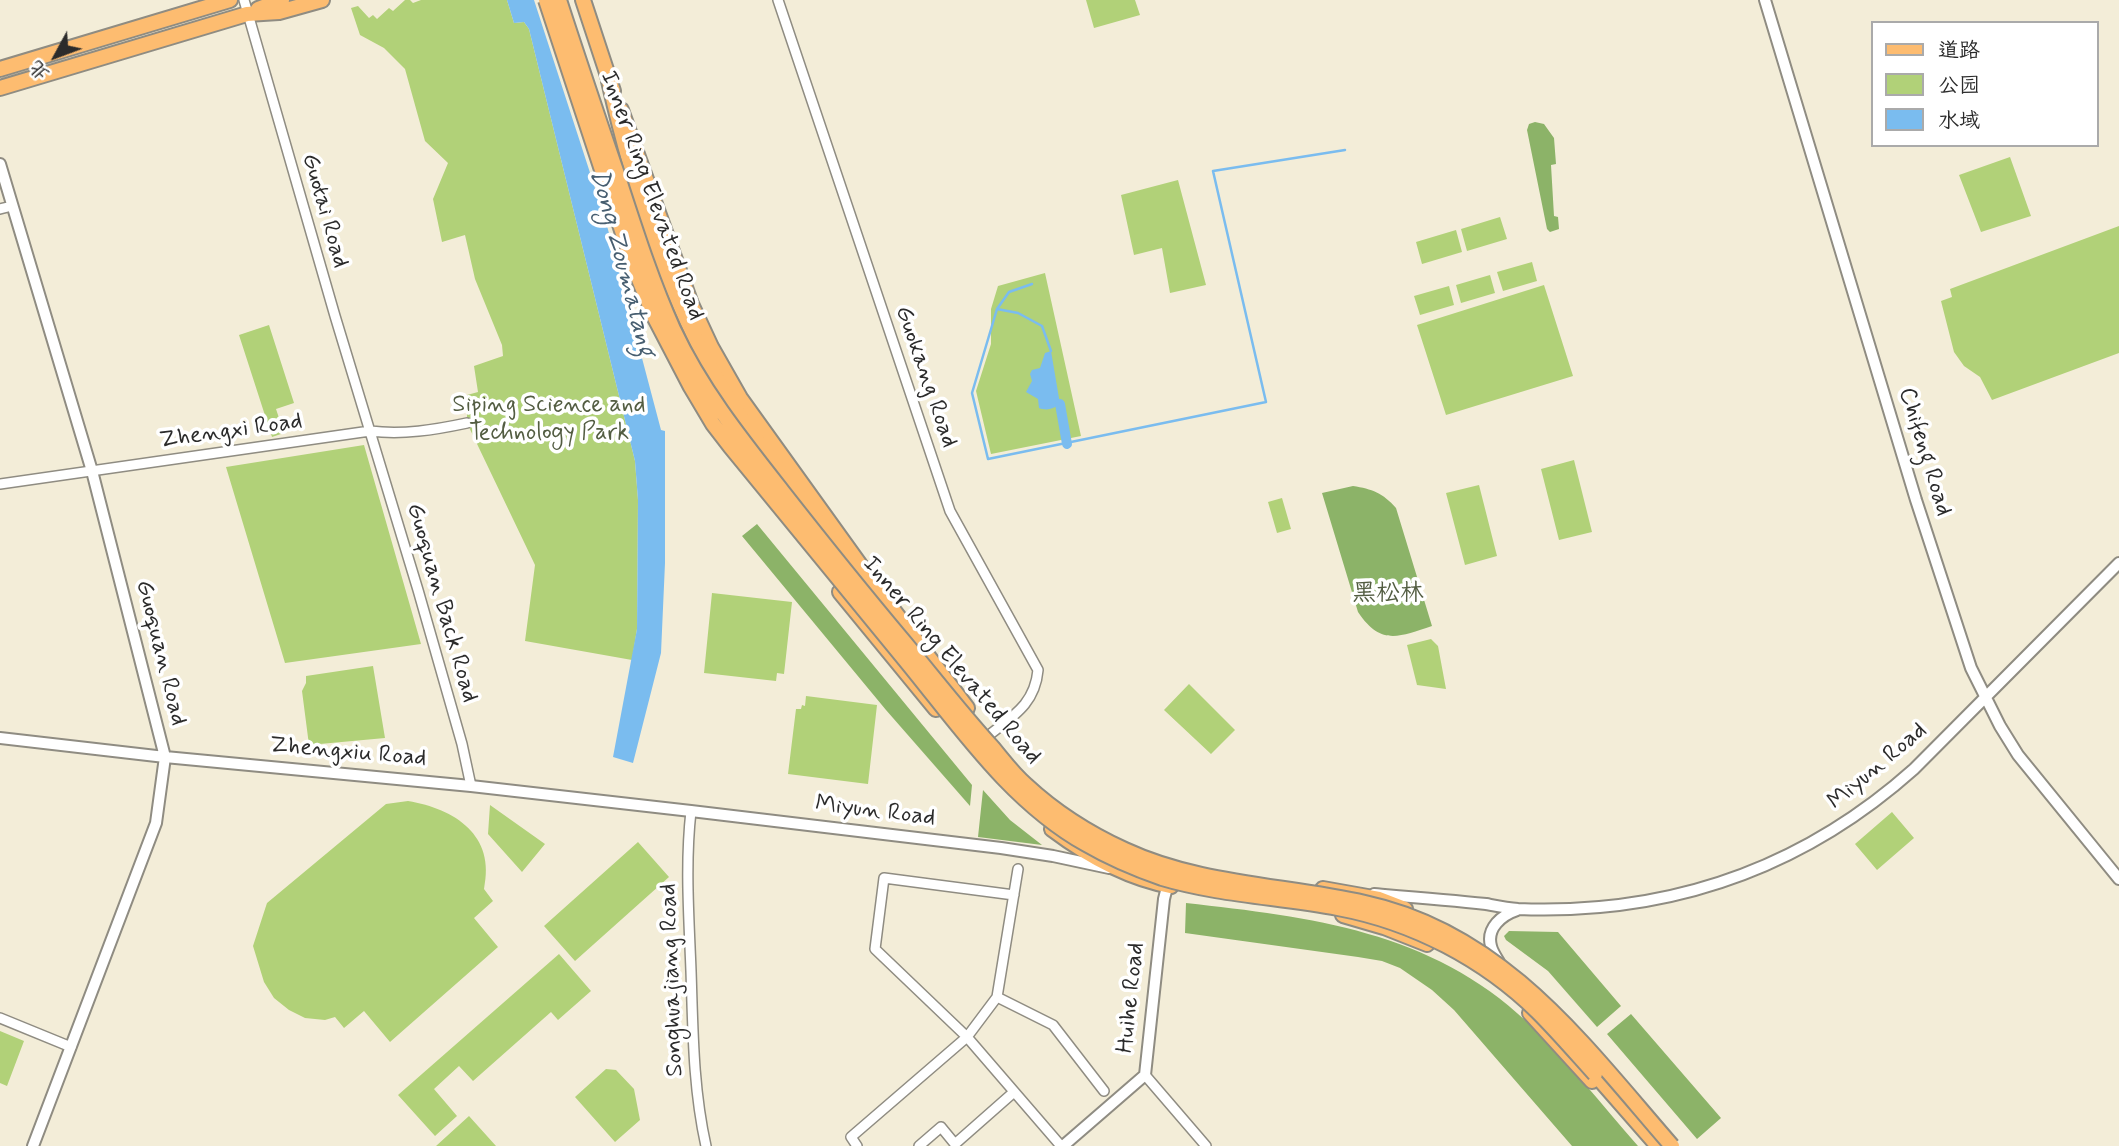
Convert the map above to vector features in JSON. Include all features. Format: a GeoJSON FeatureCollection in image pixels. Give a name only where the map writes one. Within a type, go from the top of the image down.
{"type":"FeatureCollection","features":[{"type":"Feature","properties":{"kind":"main road"},"geometry":{"type":"LineString","coordinates":[[0,69],[230,0]]}},
{"type":"Feature","properties":{"kind":"main road"},"geometry":{"type":"LineString","coordinates":[[0,88],[246,7],[282,0]]}},
{"type":"Feature","properties":{"kind":"main road"},"geometry":{"type":"LineString","coordinates":[[246,7],[279,12],[322,0]]}},
{"type":"Feature","properties":{"kind":"main road","name":"Inner Ring Elevated Road"},"geometry":{"type":"LineString","coordinates":[[546,0],[634,267],[654,316],[691,387],[730,446],[1011,786],[1052,822],[1083,842],[1142,871],[1196,886],[1340,908],[1410,929],[1452,948],[1491,973],[1538,1012],[1658,1146]]}},
{"type":"Feature","properties":{"kind":"main road"},"geometry":{"type":"LineString","coordinates":[[559,0],[653,290],[682,366],[709,419],[725,445],[782,521],[971,751],[1009,792],[1067,841],[1121,872],[1167,885],[1341,915],[1384,927],[1445,953],[1507,992],[1529,1012],[1650,1146]]}},
{"type":"Feature","properties":{"kind":"main road","name":"Inner Ring Elevated Road"},"geometry":{"type":"LineString","coordinates":[[559,0],[648,267],[674,330],[696,373],[722,414],[931,676],[1025,785],[1064,816],[1097,836],[1154,862],[1195,873],[1372,904],[1432,925],[1500,966],[1534,992],[1573,1032],[1672,1146]]}},
{"type":"Feature","properties":{"kind":"main road"},"geometry":{"type":"LineString","coordinates":[[583,0],[609,80],[691,304],[711,347],[740,398],[878,590],[988,736],[1026,781],[1065,812],[1121,844],[1227,876],[1347,892],[1379,899],[1406,909],[1471,943],[1499,962],[1540,999],[1672,1146]]}},
{"type":"Feature","properties":{"kind":"main road"},"geometry":{"type":"LineString","coordinates":[[609,80],[620,130],[669,279],[717,379],[752,433],[931,676]]}},
{"type":"Feature","properties":{"kind":"street","name":"Guokang Road"},"geometry":{"type":"LineString","coordinates":[[778,0],[950,512],[1038,670],[1037,684],[1026,704],[988,736]]}},
{"type":"Feature","properties":{"kind":"street","name":"Chifeng Road"},"geometry":{"type":"LineString","coordinates":[[1765,0],[1916,500],[1970,668],[1984,698],[2018,755],[2119,879]]}},
{"type":"Feature","properties":{"kind":"street","name":"Guotai Road"},"geometry":{"type":"LineString","coordinates":[[246,7],[370,431]]}},
{"type":"Feature","properties":{"kind":"street","name":"Guoquan Road"},"geometry":{"type":"LineString","coordinates":[[0,164],[92,471],[165,757],[156,823],[33,1146]]}},
{"type":"Feature","properties":{"kind":"street"},"geometry":{"type":"LineString","coordinates":[[0,209],[12,206]]}},
{"type":"Feature","properties":{"kind":"street","name":"Zhengxi Road"},"geometry":{"type":"LineString","coordinates":[[0,484],[370,431],[393,434],[437,430],[467,423]]}},
{"type":"Feature","properties":{"kind":"street","name":"Guoquan Back Road"},"geometry":{"type":"LineString","coordinates":[[370,431],[426,615],[471,786]]}},
{"type":"Feature","properties":{"kind":"street","name":"Miyun Road"},"geometry":{"type":"LineString","coordinates":[[1347,892],[1523,909],[1589,908],[1659,899],[1722,882],[1779,859],[1834,831],[1883,797],[2119,563]]}},
{"type":"Feature","properties":{"kind":"street","name":"Zhengxiu Road"},"geometry":{"type":"LineString","coordinates":[[0,738],[691,811]]}},
{"type":"Feature","properties":{"kind":"street","name":"Miyun Road"},"geometry":{"type":"LineString","coordinates":[[691,811],[1053,856],[1121,872]]}},
{"type":"Feature","properties":{"kind":"street","name":"Songhuajiang Road"},"geometry":{"type":"LineString","coordinates":[[691,811],[688,889],[695,1084],[706,1146]]}},
{"type":"Feature","properties":{"kind":"street"},"geometry":{"type":"LineString","coordinates":[[1053,856],[1067,852],[1067,841]]}},
{"type":"Feature","properties":{"kind":"street","name":"Huihe Road"},"geometry":{"type":"LineString","coordinates":[[1062,1146],[1145,1075],[1167,885],[1174,862]]}},
{"type":"Feature","properties":{"kind":"street"},"geometry":{"type":"LineString","coordinates":[[856,1146],[851,1137],[967,1037],[998,997],[1018,869]]}},
{"type":"Feature","properties":{"kind":"street"},"geometry":{"type":"LineString","coordinates":[[1014,894],[884,878],[875,948],[967,1037],[1062,1146]]}},
{"type":"Feature","properties":{"kind":"street"},"geometry":{"type":"LineString","coordinates":[[1499,962],[1491,946],[1492,930],[1502,918],[1523,909]]}},
{"type":"Feature","properties":{"kind":"street"},"geometry":{"type":"LineString","coordinates":[[998,997],[1053,1026],[1104,1091]]}},
{"type":"Feature","properties":{"kind":"street"},"geometry":{"type":"LineString","coordinates":[[0,1018],[71,1047]]}},
{"type":"Feature","properties":{"kind":"street"},"geometry":{"type":"LineString","coordinates":[[1145,1075],[1206,1146]]}},
{"type":"Feature","properties":{"kind":"street"},"geometry":{"type":"LineString","coordinates":[[919,1146],[941,1127],[955,1144],[1014,1092]]}},
{"type":"Feature","properties":{"kind":"green space","name":"Siping Science and Technology Park"},"geometry":{"type":"Polygon","coordinates":[[[405,0],[413,3],[421,0],[507,0],[514,23],[524,22],[529,29],[635,461],[638,500],[637,629],[632,660],[525,641],[535,565],[467,423],[467,395],[478,392],[474,366],[503,356],[502,345],[475,279],[465,235],[442,242],[433,199],[448,163],[425,141],[405,69],[384,48],[360,35],[351,8],[358,6],[369,18],[373,15],[377,19],[389,8],[393,11],[405,0]]]}},
{"type":"Feature","properties":{"kind":"green space"},"geometry":{"type":"Polygon","coordinates":[[[1086,0],[1135,0],[1140,15],[1094,28],[1086,0]]]}},
{"type":"Feature","properties":{"kind":"green space"},"geometry":{"type":"Polygon","coordinates":[[[1529,124],[1544,124],[1554,138],[1556,164],[1551,165],[1554,216],[1558,217],[1559,229],[1550,232],[1547,229],[1527,130],[1529,124]]]}},
{"type":"Feature","properties":{"kind":"green space"},"geometry":{"type":"Polygon","coordinates":[[[2010,157],[2031,216],[1981,232],[1959,175],[2010,157]]]}},
{"type":"Feature","properties":{"kind":"green space"},"geometry":{"type":"Polygon","coordinates":[[[1178,180],[1206,285],[1170,293],[1162,248],[1134,255],[1121,195],[1178,180]]]}},
{"type":"Feature","properties":{"kind":"green space"},"geometry":{"type":"Polygon","coordinates":[[[1500,217],[1507,239],[1467,251],[1461,229],[1500,217]]]}},
{"type":"Feature","properties":{"kind":"green space"},"geometry":{"type":"Polygon","coordinates":[[[2119,226],[2119,353],[1992,400],[1980,377],[1964,366],[1954,352],[1941,301],[1952,297],[1950,289],[2119,226]]]}},
{"type":"Feature","properties":{"kind":"green space"},"geometry":{"type":"Polygon","coordinates":[[[1456,230],[1462,252],[1422,264],[1416,242],[1456,230]]]}},
{"type":"Feature","properties":{"kind":"green space"},"geometry":{"type":"Polygon","coordinates":[[[1532,262],[1537,281],[1503,291],[1497,272],[1532,262]]]}},
{"type":"Feature","properties":{"kind":"green space"},"geometry":{"type":"Polygon","coordinates":[[[1045,273],[1081,436],[991,454],[976,391],[991,344],[991,309],[998,286],[1045,273]]]}},
{"type":"Feature","properties":{"kind":"green space"},"geometry":{"type":"Polygon","coordinates":[[[1490,275],[1495,293],[1461,303],[1456,285],[1490,275]]]}},
{"type":"Feature","properties":{"kind":"green space"},"geometry":{"type":"Polygon","coordinates":[[[1544,285],[1573,376],[1446,415],[1417,325],[1544,285]]]}},
{"type":"Feature","properties":{"kind":"green space"},"geometry":{"type":"Polygon","coordinates":[[[1449,286],[1454,305],[1420,315],[1414,296],[1449,286]]]}},
{"type":"Feature","properties":{"kind":"green space"},"geometry":{"type":"Polygon","coordinates":[[[269,325],[294,403],[276,409],[284,433],[272,437],[239,335],[269,325]]]}},
{"type":"Feature","properties":{"kind":"green space"},"geometry":{"type":"Polygon","coordinates":[[[364,445],[421,644],[285,663],[226,467],[364,445]]]}},
{"type":"Feature","properties":{"kind":"green space"},"geometry":{"type":"Polygon","coordinates":[[[1574,460],[1592,532],[1559,540],[1541,469],[1574,460]]]}},
{"type":"Feature","properties":{"kind":"green space"},"geometry":{"type":"Polygon","coordinates":[[[1479,485],[1497,556],[1465,565],[1446,493],[1479,485]]]}},
{"type":"Feature","properties":{"kind":"green space","name":"黑松林"},"geometry":{"type":"Polygon","coordinates":[[[1353,486],[1377,492],[1396,508],[1432,626],[1391,636],[1374,630],[1358,612],[1322,493],[1353,486]]]}},
{"type":"Feature","properties":{"kind":"green space"},"geometry":{"type":"Polygon","coordinates":[[[1282,498],[1291,529],[1277,533],[1268,502],[1282,498]]]}},
{"type":"Feature","properties":{"kind":"green space"},"geometry":{"type":"Polygon","coordinates":[[[757,524],[972,785],[970,806],[886,710],[742,536],[757,524]]]}},
{"type":"Feature","properties":{"kind":"green space"},"geometry":{"type":"Polygon","coordinates":[[[712,593],[792,602],[784,674],[777,673],[776,681],[704,673],[712,593]]]}},
{"type":"Feature","properties":{"kind":"green space"},"geometry":{"type":"Polygon","coordinates":[[[1431,639],[1438,646],[1446,689],[1417,685],[1407,645],[1431,639]]]}},
{"type":"Feature","properties":{"kind":"green space"},"geometry":{"type":"Polygon","coordinates":[[[373,666],[385,738],[309,745],[302,691],[306,676],[373,666]]]}},
{"type":"Feature","properties":{"kind":"green space"},"geometry":{"type":"Polygon","coordinates":[[[1189,684],[1235,730],[1211,754],[1164,710],[1189,684]]]}},
{"type":"Feature","properties":{"kind":"green space"},"geometry":{"type":"Polygon","coordinates":[[[806,696],[877,705],[868,784],[788,774],[796,709],[805,706],[806,696]]]}},
{"type":"Feature","properties":{"kind":"green space"},"geometry":{"type":"Polygon","coordinates":[[[983,790],[1010,820],[1042,845],[978,837],[983,790]]]}},
{"type":"Feature","properties":{"kind":"green space"},"geometry":{"type":"Polygon","coordinates":[[[408,801],[456,818],[478,840],[484,854],[486,870],[484,889],[493,901],[474,918],[498,947],[390,1042],[364,1011],[344,1028],[335,1017],[325,1020],[305,1018],[289,1010],[274,998],[264,982],[253,946],[267,903],[386,804],[408,801]]]}},
{"type":"Feature","properties":{"kind":"green space"},"geometry":{"type":"Polygon","coordinates":[[[490,805],[545,844],[522,872],[488,834],[490,805]]]}},
{"type":"Feature","properties":{"kind":"green space"},"geometry":{"type":"Polygon","coordinates":[[[1892,812],[1914,838],[1877,870],[1855,844],[1892,812]]]}},
{"type":"Feature","properties":{"kind":"green space"},"geometry":{"type":"Polygon","coordinates":[[[638,842],[669,877],[575,961],[544,926],[638,842]]]}},
{"type":"Feature","properties":{"kind":"green space"},"geometry":{"type":"Polygon","coordinates":[[[1186,903],[1324,923],[1410,948],[1451,967],[1490,991],[1527,1022],[1638,1146],[1572,1146],[1454,1010],[1432,990],[1400,968],[1382,961],[1358,957],[1185,933],[1186,903]]]}},
{"type":"Feature","properties":{"kind":"green space"},"geometry":{"type":"Polygon","coordinates":[[[1509,931],[1558,932],[1621,1006],[1597,1027],[1548,971],[1506,940],[1504,936],[1509,931]]]}},
{"type":"Feature","properties":{"kind":"green space"},"geometry":{"type":"Polygon","coordinates":[[[559,954],[591,991],[558,1020],[551,1012],[473,1081],[459,1066],[434,1089],[457,1116],[435,1136],[398,1095],[559,954]]]}},
{"type":"Feature","properties":{"kind":"green space"},"geometry":{"type":"Polygon","coordinates":[[[1631,1014],[1721,1118],[1697,1139],[1607,1034],[1631,1014]]]}},
{"type":"Feature","properties":{"kind":"green space"},"geometry":{"type":"Polygon","coordinates":[[[0,1031],[24,1041],[7,1086],[0,1083],[0,1031]]]}},
{"type":"Feature","properties":{"kind":"green space"},"geometry":{"type":"Polygon","coordinates":[[[606,1069],[616,1070],[634,1089],[640,1120],[615,1142],[575,1097],[606,1069]]]}},
{"type":"Feature","properties":{"kind":"green space"},"geometry":{"type":"Polygon","coordinates":[[[469,1116],[496,1146],[436,1146],[469,1116]]]}},
{"type":"Feature","properties":{"kind":"water"},"geometry":{"type":"Polygon","coordinates":[[[507,0],[534,0],[606,222],[661,430],[665,431],[665,563],[661,653],[633,763],[613,757],[637,629],[638,500],[635,461],[529,29],[524,22],[514,23],[507,0]]]}},
{"type":"Feature","properties":{"kind":"water"},"geometry":{"type":"Polygon","coordinates":[[[1051,351],[1060,404],[1045,409],[1039,408],[1038,399],[1026,392],[1032,381],[1032,370],[1040,368],[1045,353],[1051,351]]]}},
{"type":"Feature","properties":{"kind":"waterway"},"geometry":{"type":"LineString","coordinates":[[1032,284],[1009,292],[997,309],[972,393],[988,459],[1266,402],[1213,171],[1345,150]]}},
{"type":"Feature","properties":{"kind":"waterway"},"geometry":{"type":"LineString","coordinates":[[997,309],[1018,313],[1042,326],[1051,351]]}},
{"type":"Feature","properties":{"kind":"waterway"},"geometry":{"type":"LineString","coordinates":[[1060,404],[1067,444]]}},
{"type":"Feature","properties":{"kind":"water label","name":"Dong Zoumatang"},"geometry":{"type":"Point","coordinates":[621,263]}}]}
